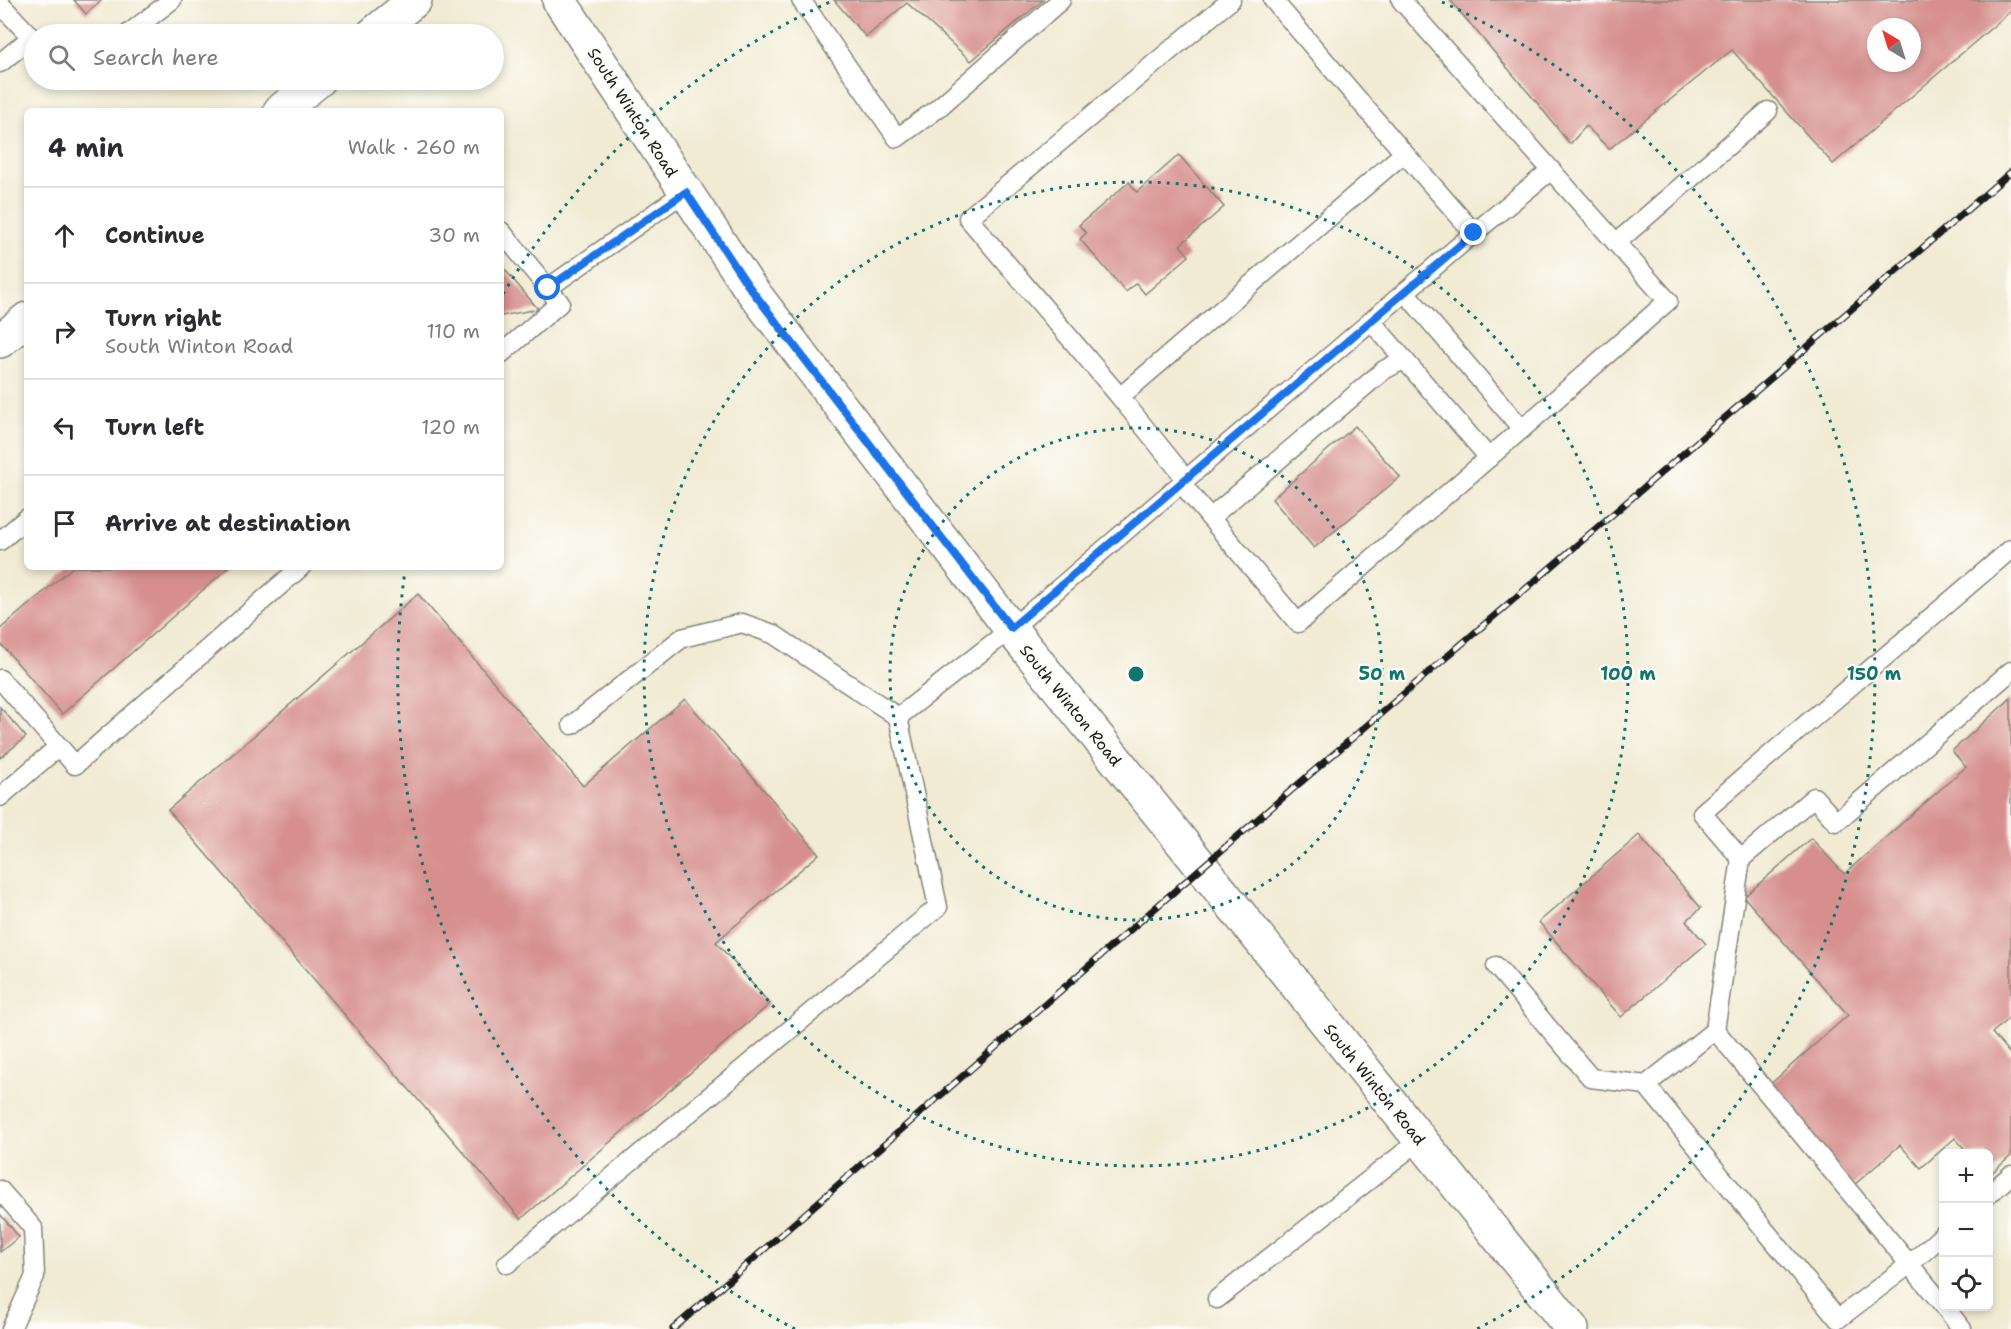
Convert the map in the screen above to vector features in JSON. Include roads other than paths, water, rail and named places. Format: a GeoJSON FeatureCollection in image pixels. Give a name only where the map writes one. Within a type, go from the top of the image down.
{"type":"FeatureCollection","features":[{"type":"Feature","properties":{"kind":"main road"},"geometry":{"type":"LineString","coordinates":[[385,24],[415,0]]}},
{"type":"Feature","properties":{"kind":"main road","name":"South Winton Road"},"geometry":{"type":"LineString","coordinates":[[559,0],[747,284],[1011,628],[1572,1329]]}},
{"type":"Feature","properties":{"kind":"main road"},"geometry":{"type":"LineString","coordinates":[[284,108],[306,90]]}},
{"type":"Feature","properties":{"kind":"main road"},"geometry":{"type":"LineString","coordinates":[[0,341],[24,321]]}},
{"type":"Feature","properties":{"kind":"lane"},"geometry":{"type":"LineString","coordinates":[[141,24],[172,0]]}},
{"type":"Feature","properties":{"kind":"lane"},"geometry":{"type":"LineString","coordinates":[[801,0],[897,138],[937,109],[1061,0]]}},
{"type":"Feature","properties":{"kind":"lane"},"geometry":{"type":"LineString","coordinates":[[1231,0],[968,219],[1120,397],[1210,518],[1298,623],[1668,301],[1401,0]]}},
{"type":"Feature","properties":{"kind":"lane"},"geometry":{"type":"LineString","coordinates":[[1273,0],[1474,233]]}},
{"type":"Feature","properties":{"kind":"lane"},"geometry":{"type":"LineString","coordinates":[[0,4],[24,29]]}},
{"type":"Feature","properties":{"kind":"lane"},"geometry":{"type":"LineString","coordinates":[[0,63],[24,46]]}},
{"type":"Feature","properties":{"kind":"lane"},"geometry":{"type":"LineString","coordinates":[[1616,243],[1768,111]]}},
{"type":"Feature","properties":{"kind":"lane"},"geometry":{"type":"LineString","coordinates":[[1120,397],[1404,153]]}},
{"type":"Feature","properties":{"kind":"lane"},"geometry":{"type":"LineString","coordinates":[[898,717],[1011,628],[1404,292],[1551,170]]}},
{"type":"Feature","properties":{"kind":"lane"},"geometry":{"type":"LineString","coordinates":[[548,288],[686,192]]}},
{"type":"Feature","properties":{"kind":"lane"},"geometry":{"type":"LineString","coordinates":[[504,235],[560,303],[504,351]]}},
{"type":"Feature","properties":{"kind":"lane"},"geometry":{"type":"LineString","coordinates":[[1404,292],[1522,429]]}},
{"type":"Feature","properties":{"kind":"lane"},"geometry":{"type":"LineString","coordinates":[[1371,321],[1489,458]]}},
{"type":"Feature","properties":{"kind":"lane"},"geometry":{"type":"LineString","coordinates":[[1210,518],[1384,370],[1403,360]]}},
{"type":"Feature","properties":{"kind":"lane"},"geometry":{"type":"LineString","coordinates":[[0,541],[24,521]]}},
{"type":"Feature","properties":{"kind":"lane"},"geometry":{"type":"LineString","coordinates":[[1741,859],[1702,813],[2011,549]]}},
{"type":"Feature","properties":{"kind":"lane"},"geometry":{"type":"LineString","coordinates":[[0,680],[75,765],[298,570]]}},
{"type":"Feature","properties":{"kind":"lane"},"geometry":{"type":"LineString","coordinates":[[507,1264],[938,907],[898,717],[773,634],[742,623],[682,638],[572,725]]}},
{"type":"Feature","properties":{"kind":"lane"},"geometry":{"type":"LineString","coordinates":[[1646,1085],[1715,1030],[1741,859],[1814,797],[1836,822],[2011,671]]}},
{"type":"Feature","properties":{"kind":"lane"},"geometry":{"type":"LineString","coordinates":[[0,797],[58,747]]}},
{"type":"Feature","properties":{"kind":"lane"},"geometry":{"type":"LineString","coordinates":[[1496,966],[1591,1078],[1646,1085],[1838,1319],[1910,1264],[1939,1238]]}},
{"type":"Feature","properties":{"kind":"lane"},"geometry":{"type":"LineString","coordinates":[[1715,1030],[1939,1300]]}},
{"type":"Feature","properties":{"kind":"lane"},"geometry":{"type":"LineString","coordinates":[[1217,1299],[1420,1140]]}},
{"type":"Feature","properties":{"kind":"lane"},"geometry":{"type":"LineString","coordinates":[[1993,1191],[2011,1175]]}},
{"type":"Feature","properties":{"kind":"lane"},"geometry":{"type":"LineString","coordinates":[[0,1190],[33,1228],[35,1276],[11,1329]]}},
{"type":"Feature","properties":{"kind":"lane"},"geometry":{"type":"LineString","coordinates":[[1948,1311],[1962,1329]]}},
{"type":"Feature","properties":{"kind":"railway"},"geometry":{"type":"LineString","coordinates":[[673,1329],[1201,868],[2011,172]]}}]}
